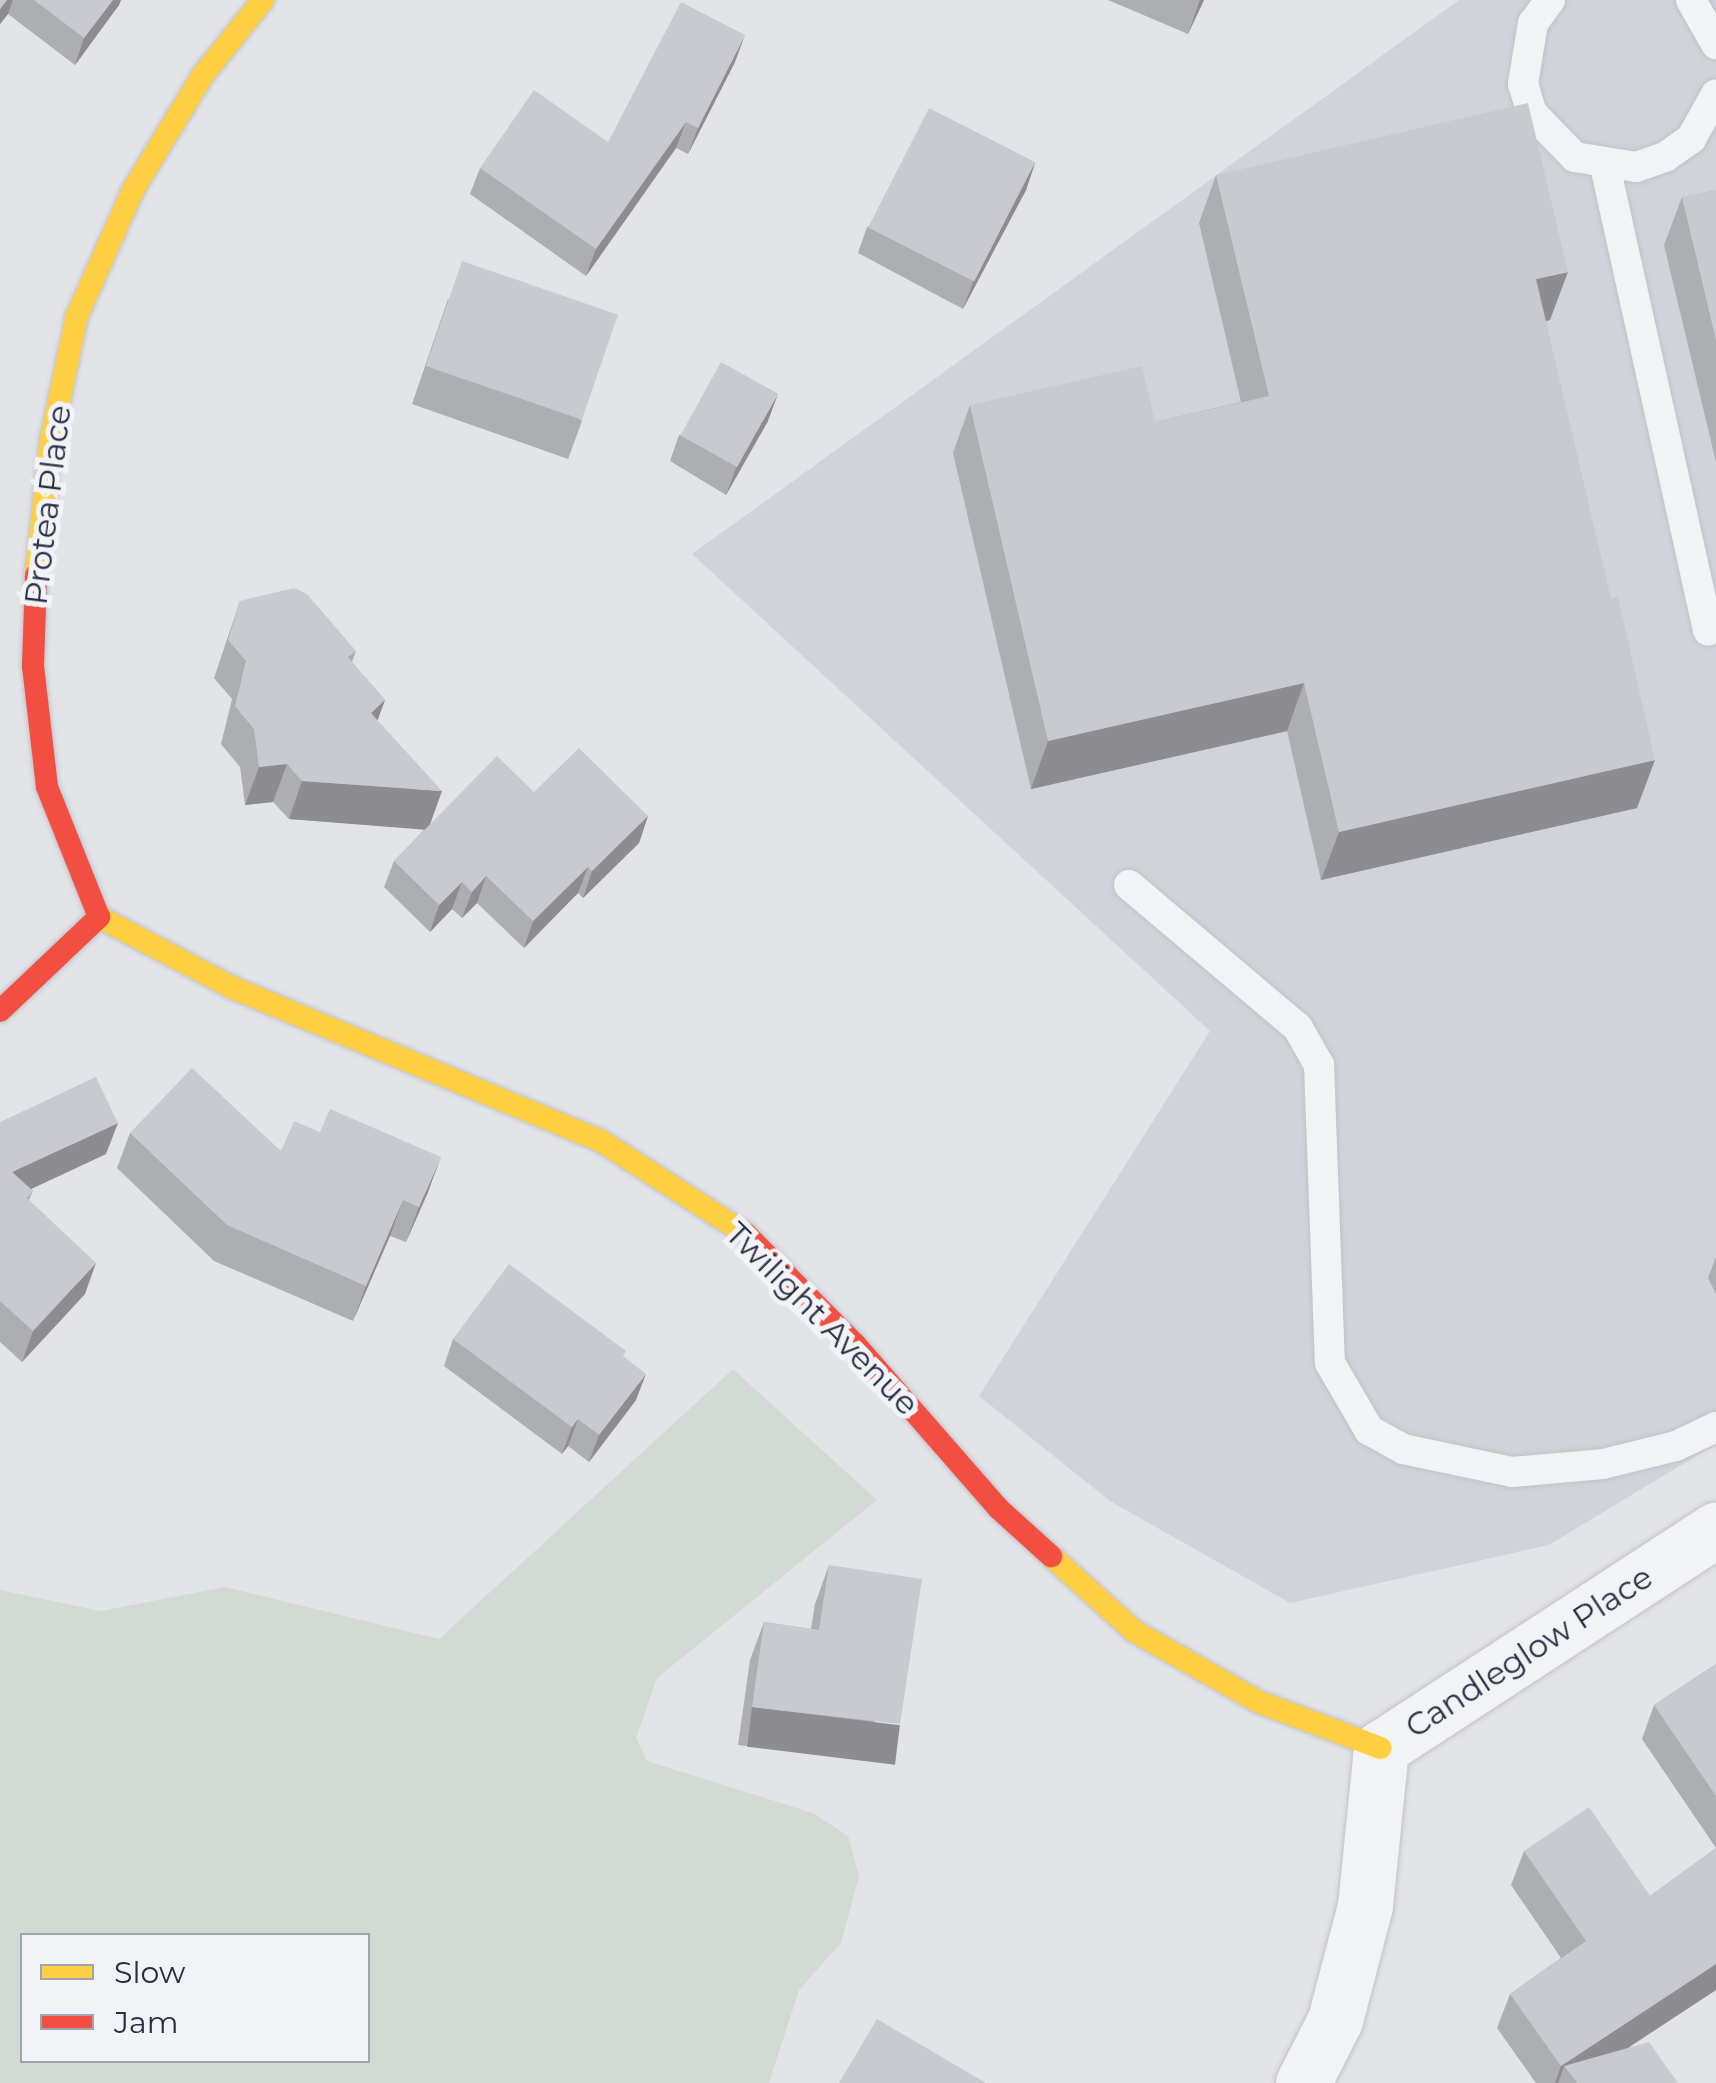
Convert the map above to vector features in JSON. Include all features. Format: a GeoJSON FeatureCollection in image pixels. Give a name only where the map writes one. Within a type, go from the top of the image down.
{"type":"FeatureCollection","features":[{"type":"Feature","properties":{"kind":"street","name":"Protea Place"},"geometry":{"type":"LineString","coordinates":[[99,917],[47,787],[33,666],[36,558],[50,440],[78,316],[105,244],[203,75],[263,0]]}},
{"type":"Feature","properties":{"kind":"street"},"geometry":{"type":"LineString","coordinates":[[0,1011],[99,917]]}},
{"type":"Feature","properties":{"kind":"street","name":"Twilight Avenue"},"geometry":{"type":"LineString","coordinates":[[99,917],[231,987],[601,1141],[728,1222],[855,1344],[998,1508],[1134,1631],[1259,1702],[1381,1748]]}},
{"type":"Feature","properties":{"kind":"street","name":"Candleglow Place"},"geometry":{"type":"LineString","coordinates":[[1303,2083],[1334,2020],[1365,1906],[1381,1748],[1716,1530]]}},
{"type":"Feature","properties":{"kind":"lane"},"geometry":{"type":"LineString","coordinates":[[1550,0],[1532,23],[1523,84],[1551,138],[1575,157],[1605,166],[1636,167],[1703,147],[1716,94]]}},
{"type":"Feature","properties":{"kind":"lane"},"geometry":{"type":"LineString","coordinates":[[1691,0],[1716,44]]}},
{"type":"Feature","properties":{"kind":"lane"},"geometry":{"type":"LineString","coordinates":[[1605,166],[1708,631]]}},
{"type":"Feature","properties":{"kind":"lane"},"geometry":{"type":"LineString","coordinates":[[1129,885],[1298,1028],[1319,1065],[1330,1363],[1369,1430],[1403,1449],[1512,1472],[1604,1464],[1676,1446],[1716,1428]]}},
{"type":"Feature","properties":{"kind":"shaded area"},"geometry":{"type":"Polygon","coordinates":[[[1459,0],[1716,0],[1716,1444],[1549,1545],[1290,1603],[1110,1501],[979,1396],[1210,1031],[692,554],[1459,0]]]}},
{"type":"Feature","properties":{"kind":"shaded area"},"geometry":{"type":"Polygon","coordinates":[[[733,1369],[877,1500],[657,1678],[636,1738],[647,1761],[813,1813],[848,1836],[859,1876],[841,1943],[799,1990],[769,2083],[0,2083],[0,1590],[101,1611],[225,1587],[439,1639],[733,1369]]]}},
{"type":"Feature","properties":{"kind":"building"},"geometry":{"type":"Polygon","coordinates":[[[34,0],[113,0],[84,38],[34,0]]]}},
{"type":"Feature","properties":{"kind":"building"},"geometry":{"type":"Polygon","coordinates":[[[681,2],[745,35],[698,128],[686,122],[596,249],[480,168],[534,90],[608,142],[681,2]]]}},
{"type":"Feature","properties":{"kind":"building"},"geometry":{"type":"Polygon","coordinates":[[[1528,103],[1568,272],[1536,279],[1611,599],[1618,597],[1655,760],[1339,832],[1304,683],[1048,741],[970,405],[1142,366],[1155,422],[1269,396],[1216,175],[1528,103]]]}},
{"type":"Feature","properties":{"kind":"building"},"geometry":{"type":"Polygon","coordinates":[[[929,108],[1035,162],[974,281],[868,227],[929,108]]]}},
{"type":"Feature","properties":{"kind":"building"},"geometry":{"type":"Polygon","coordinates":[[[1716,190],[1716,340],[1682,197],[1716,190]]]}},
{"type":"Feature","properties":{"kind":"building"},"geometry":{"type":"Polygon","coordinates":[[[462,261],[618,315],[582,420],[426,366],[462,261]]]}},
{"type":"Feature","properties":{"kind":"building"},"geometry":{"type":"Polygon","coordinates":[[[721,362],[778,394],[737,467],[680,435],[721,362]]]}},
{"type":"Feature","properties":{"kind":"building"},"geometry":{"type":"Polygon","coordinates":[[[294,588],[307,594],[356,651],[348,657],[385,700],[371,713],[442,791],[302,781],[287,764],[259,767],[254,729],[235,706],[246,661],[228,640],[240,601],[294,588]]]}},
{"type":"Feature","properties":{"kind":"building"},"geometry":{"type":"Polygon","coordinates":[[[579,748],[648,816],[533,921],[486,876],[472,892],[462,882],[439,905],[394,861],[497,756],[534,792],[579,748]]]}},
{"type":"Feature","properties":{"kind":"building"},"geometry":{"type":"Polygon","coordinates":[[[192,1068],[281,1151],[294,1121],[320,1132],[330,1109],[441,1157],[419,1207],[403,1200],[366,1286],[227,1225],[130,1133],[192,1068]]]}},
{"type":"Feature","properties":{"kind":"building"},"geometry":{"type":"Polygon","coordinates":[[[96,1077],[118,1123],[12,1172],[33,1191],[27,1198],[96,1263],[33,1331],[0,1301],[0,1122],[96,1077]]]}},
{"type":"Feature","properties":{"kind":"building"},"geometry":{"type":"Polygon","coordinates":[[[509,1264],[626,1351],[623,1356],[646,1374],[599,1435],[578,1419],[572,1427],[453,1339],[509,1264]]]}},
{"type":"Feature","properties":{"kind":"building"},"geometry":{"type":"Polygon","coordinates":[[[829,1565],[922,1579],[900,1724],[752,1707],[764,1622],[819,1630],[829,1565]]]}},
{"type":"Feature","properties":{"kind":"building"},"geometry":{"type":"Polygon","coordinates":[[[1716,1664],[1716,1796],[1654,1705],[1716,1664]]]}},
{"type":"Feature","properties":{"kind":"building"},"geometry":{"type":"Polygon","coordinates":[[[1589,1807],[1650,1896],[1716,1848],[1716,1964],[1561,2066],[1510,1994],[1586,1941],[1524,1851],[1589,1807]]]}},
{"type":"Feature","properties":{"kind":"building"},"geometry":{"type":"Polygon","coordinates":[[[877,2019],[986,2083],[839,2083],[877,2019]]]}},
{"type":"Feature","properties":{"kind":"building"},"geometry":{"type":"Polygon","coordinates":[[[1649,2042],[1678,2083],[1577,2083],[1564,2066],[1649,2042]]]}},
{"type":"Feature","properties":{"kind":"traffic: slow"},"geometry":{"type":"LineString","coordinates":[[36,575],[51,440],[77,316],[133,190],[203,75],[263,0]]}},
{"type":"Feature","properties":{"kind":"traffic: slow"},"geometry":{"type":"LineString","coordinates":[[99,917],[231,987],[601,1141],[746,1234]]}},
{"type":"Feature","properties":{"kind":"traffic: slow"},"geometry":{"type":"LineString","coordinates":[[1051,1556],[1134,1631],[1259,1702],[1381,1748]]}},
{"type":"Feature","properties":{"kind":"traffic: jam"},"geometry":{"type":"LineString","coordinates":[[0,1011],[99,917],[47,787],[33,666],[36,575]]}},
{"type":"Feature","properties":{"kind":"traffic: jam"},"geometry":{"type":"LineString","coordinates":[[746,1234],[855,1344],[998,1508],[1051,1556]]}}]}
